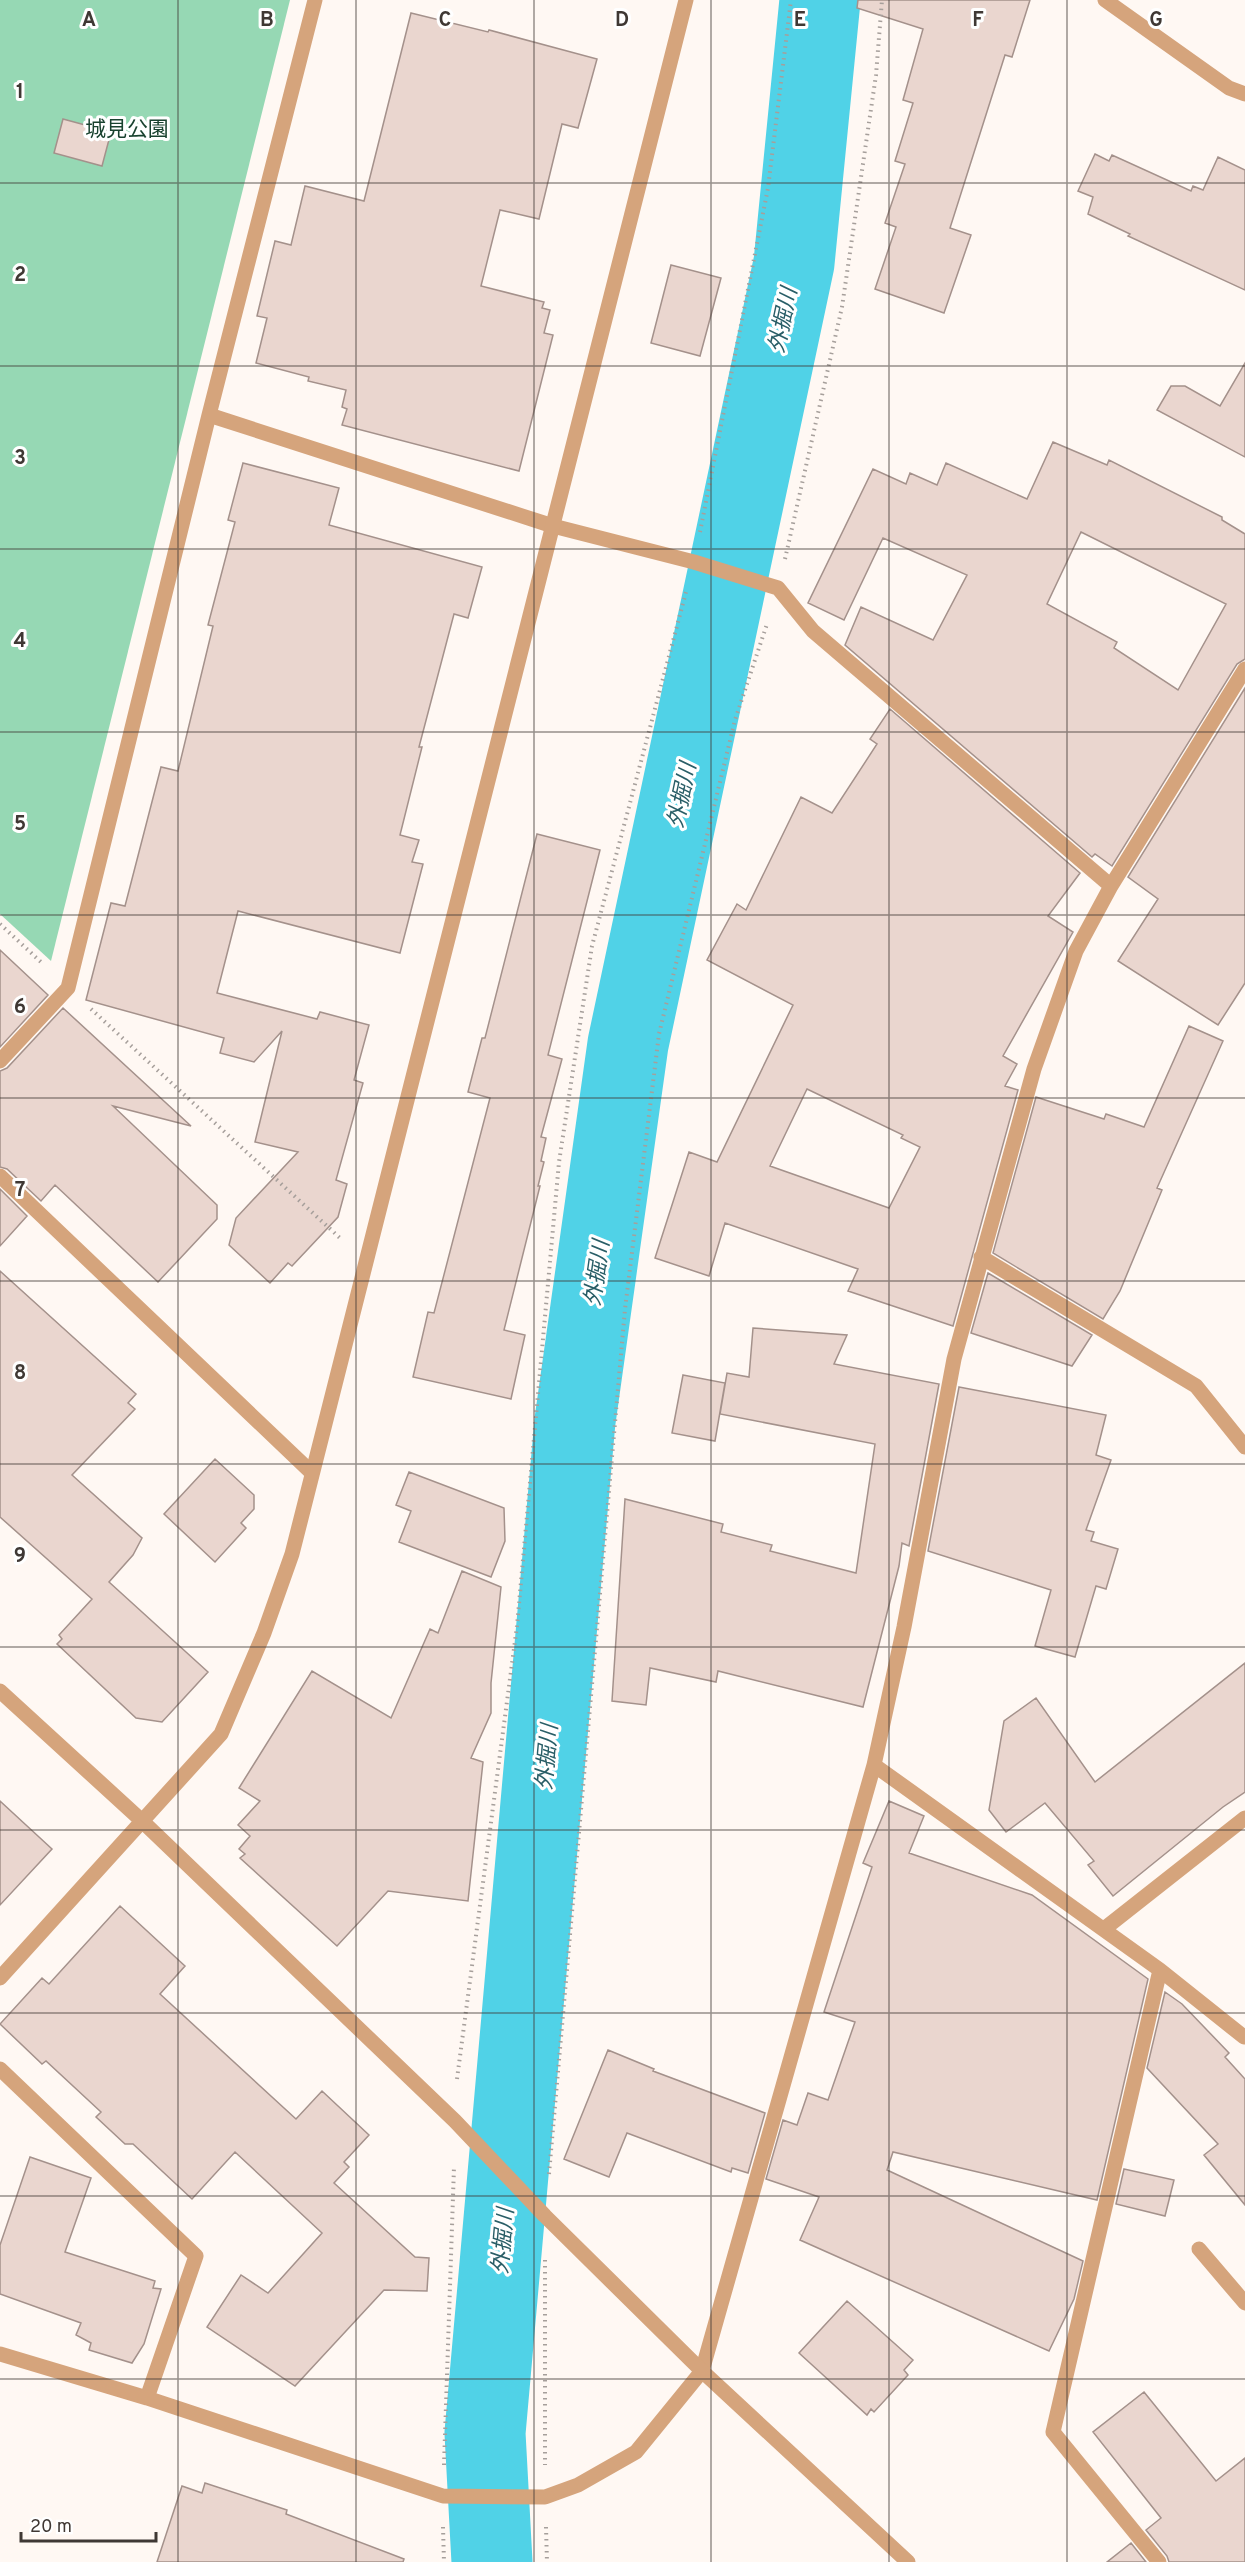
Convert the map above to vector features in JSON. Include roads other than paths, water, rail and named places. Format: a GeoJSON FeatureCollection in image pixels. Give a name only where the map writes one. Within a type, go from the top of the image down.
{"type":"FeatureCollection","features":[{"type":"Feature","properties":{"kind":"street"},"geometry":{"type":"LineString","coordinates":[[0,1060],[68,988],[209,415],[315,0]]}},
{"type":"Feature","properties":{"kind":"street"},"geometry":{"type":"LineString","coordinates":[[0,1978],[221,1734],[264,1633],[292,1554],[686,0]]}},
{"type":"Feature","properties":{"kind":"street"},"geometry":{"type":"LineString","coordinates":[[1105,0],[1229,88],[1245,94]]}},
{"type":"Feature","properties":{"kind":"street"},"geometry":{"type":"LineString","coordinates":[[209,415],[554,526],[694,562],[778,588],[813,632],[1111,886]]}},
{"type":"Feature","properties":{"kind":"street"},"geometry":{"type":"LineString","coordinates":[[0,2354],[147,2398],[443,2496],[545,2497],[578,2485],[636,2452],[702,2371],[874,1765],[904,1628],[954,1359],[1034,1069],[1076,951],[1111,886],[1245,669]]}},
{"type":"Feature","properties":{"kind":"street"},"geometry":{"type":"LineString","coordinates":[[0,1176],[311,1472]]}},
{"type":"Feature","properties":{"kind":"street"},"geometry":{"type":"LineString","coordinates":[[981,1257],[1196,1386],[1245,1447]]}},
{"type":"Feature","properties":{"kind":"street"},"geometry":{"type":"LineString","coordinates":[[0,1691],[141,1820],[455,2121],[545,2216],[702,2371],[908,2562]]}},
{"type":"Feature","properties":{"kind":"street"},"geometry":{"type":"LineString","coordinates":[[874,1765],[1160,1970],[1244,2037]]}},
{"type":"Feature","properties":{"kind":"street"},"geometry":{"type":"LineString","coordinates":[[1104,1929],[1245,1818]]}},
{"type":"Feature","properties":{"kind":"street"},"geometry":{"type":"LineString","coordinates":[[1159,2562],[1053,2432],[1160,1970]]}},
{"type":"Feature","properties":{"kind":"street"},"geometry":{"type":"LineString","coordinates":[[0,2069],[196,2256],[147,2398]]}},
{"type":"Feature","properties":{"kind":"street"},"geometry":{"type":"LineString","coordinates":[[1199,2249],[1245,2302]]}},
{"type":"Feature","properties":{"kind":"waterway","name":"外掘川"},"geometry":{"type":"LineString","coordinates":[[492,2562],[485,2433],[575,1421],[628,1044],[794,263],[820,0]]}},
{"type":"Feature","properties":{"kind":"park label","name":"城見公園"},"geometry":{"type":"Point","coordinates":[127,129]}}]}
